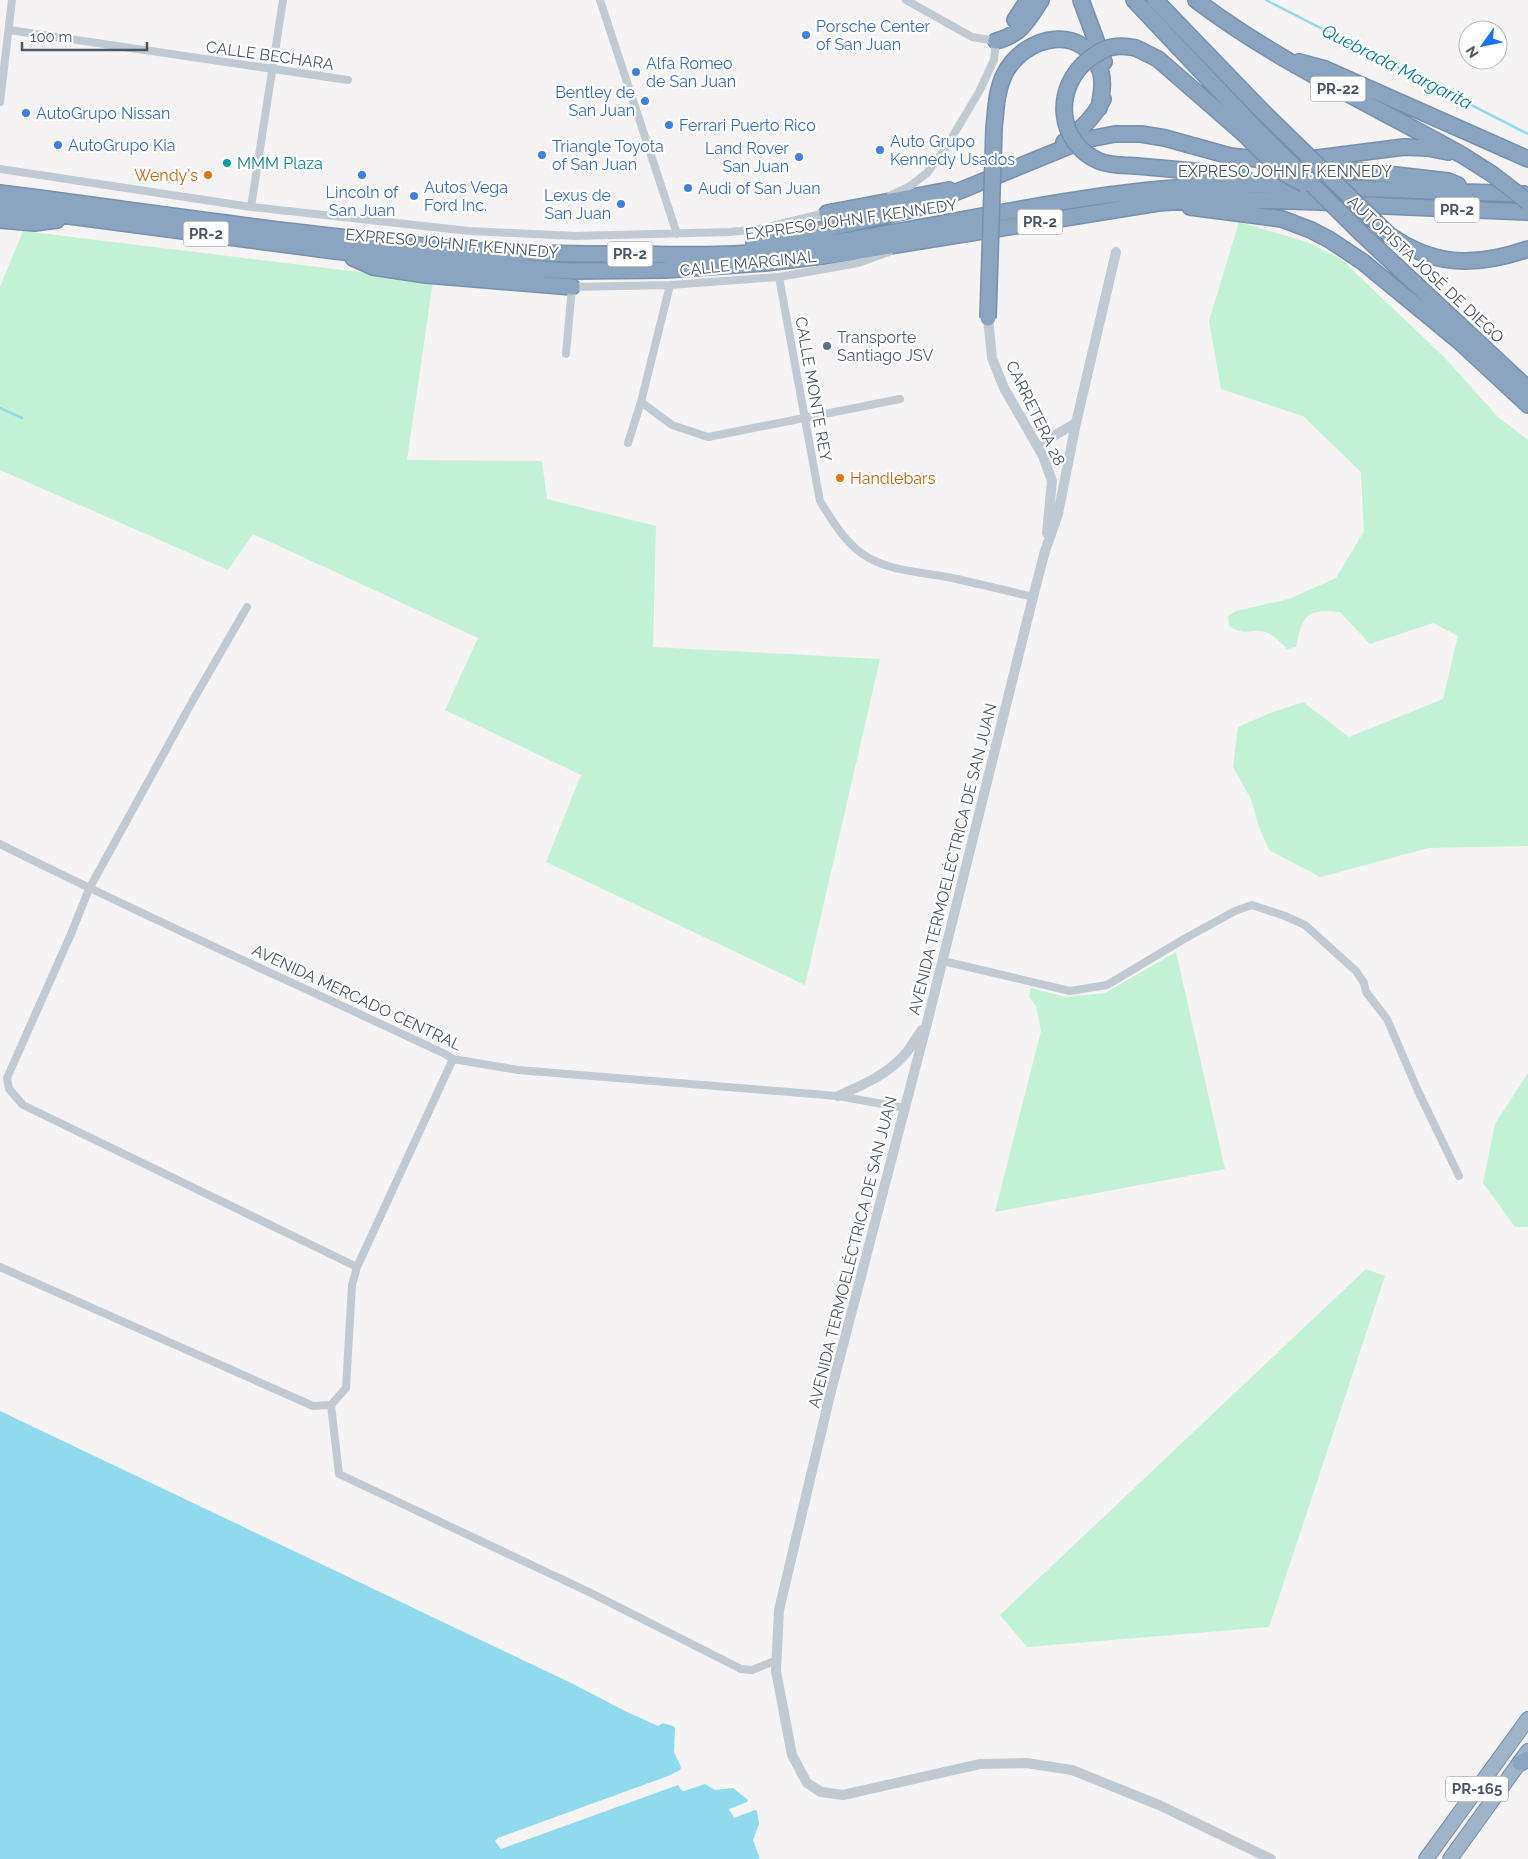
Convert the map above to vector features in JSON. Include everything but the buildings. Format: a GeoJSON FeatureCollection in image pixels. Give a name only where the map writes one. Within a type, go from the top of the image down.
{"type":"FeatureCollection","features":[{"type":"Feature","properties":{"kind":"highway"},"geometry":{"type":"LineString","coordinates":[[996,41],[1020,14],[1028,0]]}},
{"type":"Feature","properties":{"kind":"highway"},"geometry":{"type":"LineString","coordinates":[[996,41],[1008,38],[1018,31],[1041,0]]}},
{"type":"Feature","properties":{"kind":"highway","name":"AUTOPISTA JOSÉ DE DIEGO"},"geometry":{"type":"LineString","coordinates":[[1134,0],[1248,130],[1320,194],[1528,389]]}},
{"type":"Feature","properties":{"kind":"highway"},"geometry":{"type":"LineString","coordinates":[[1155,0],[1264,113],[1388,234],[1411,250],[1442,260],[1480,260],[1528,250]]}},
{"type":"Feature","properties":{"kind":"highway","name":"PR-22"},"geometry":{"type":"LineString","coordinates":[[1196,0],[1235,29],[1282,58],[1462,155],[1492,174],[1528,202]]}},
{"type":"Feature","properties":{"kind":"highway"},"geometry":{"type":"LineString","coordinates":[[1048,153],[1080,130],[1099,108],[1105,94],[1107,74],[1098,43],[1081,2]]}},
{"type":"Feature","properties":{"kind":"highway"},"geometry":{"type":"LineString","coordinates":[[988,318],[994,128],[997,92],[1009,66],[1026,49],[1039,42],[1052,38],[1065,39],[1077,44],[1090,53],[1101,75],[1102,90],[1099,108]]}},
{"type":"Feature","properties":{"kind":"highway"},"geometry":{"type":"LineString","coordinates":[[1248,130],[1158,59],[1136,48],[1113,47],[1096,54],[1079,68],[1070,81],[1067,91],[1064,114],[1072,139],[1085,153],[1100,161],[1112,165],[1238,175],[1258,185]]}},
{"type":"Feature","properties":{"kind":"highway"},"geometry":{"type":"LineString","coordinates":[[1282,58],[1325,69],[1528,159]]}},
{"type":"Feature","properties":{"kind":"highway"},"geometry":{"type":"LineString","coordinates":[[730,254],[744,244],[778,239],[915,209],[1048,153],[1084,140],[1115,134],[1129,133],[1165,138],[1230,156],[1448,181],[1471,192]]}},
{"type":"Feature","properties":{"kind":"highway"},"geometry":{"type":"LineString","coordinates":[[1283,162],[1404,147],[1428,148],[1462,155]]}},
{"type":"Feature","properties":{"kind":"highway","name":"EXPRESO JOHN F. KENNEDY"},"geometry":{"type":"LineString","coordinates":[[0,193],[324,236],[470,250],[555,254],[730,254],[829,244],[1037,206],[1168,188],[1222,184],[1528,194]]}},
{"type":"Feature","properties":{"kind":"highway"},"geometry":{"type":"LineString","coordinates":[[826,213],[935,191],[970,187]]}},
{"type":"Feature","properties":{"kind":"highway","name":"EXPRESO JOHN F. KENNEDY"},"geometry":{"type":"LineString","coordinates":[[0,207],[336,251],[467,265],[563,270],[665,270],[765,263],[840,254],[1158,203],[1211,199],[1322,202],[1528,212]]}},
{"type":"Feature","properties":{"kind":"highway"},"geometry":{"type":"LineString","coordinates":[[1158,203],[1282,219],[1311,230],[1330,240],[1363,262],[1458,341],[1528,405]]}},
{"type":"Feature","properties":{"kind":"highway"},"geometry":{"type":"LineString","coordinates":[[0,220],[34,223],[76,217]]}},
{"type":"Feature","properties":{"kind":"highway"},"geometry":{"type":"LineString","coordinates":[[336,251],[374,267],[426,275],[572,287]]}},
{"type":"Feature","properties":{"kind":"highway","name":"PR-165"},"geometry":{"type":"LineString","coordinates":[[1426,1859],[1528,1719]]}},
{"type":"Feature","properties":{"kind":"highway","name":"PR-165"},"geometry":{"type":"LineString","coordinates":[[1450,1859],[1525,1758]]}},
{"type":"Feature","properties":{"kind":"street"},"geometry":{"type":"LineString","coordinates":[[0,102],[12,0]]}},
{"type":"Feature","properties":{"kind":"street"},"geometry":{"type":"LineString","coordinates":[[251,207],[284,0]]}},
{"type":"Feature","properties":{"kind":"street"},"geometry":{"type":"LineString","coordinates":[[600,0],[677,234]]}},
{"type":"Feature","properties":{"kind":"street"},"geometry":{"type":"LineString","coordinates":[[0,169],[251,207],[469,231],[575,236],[730,232],[759,228],[874,201],[900,192],[927,173],[946,149],[979,92],[994,60],[996,41],[972,37],[906,0]]}},
{"type":"Feature","properties":{"kind":"street","name":"CALLE BECHARA"},"geometry":{"type":"LineString","coordinates":[[9,30],[348,80]]}},
{"type":"Feature","properties":{"kind":"street","name":"CALLE MARGINAL"},"geometry":{"type":"LineString","coordinates":[[572,287],[670,285],[779,277],[858,263],[922,241]]}},
{"type":"Feature","properties":{"kind":"street","name":"AVENIDA TERMOELÉCTRICA DE SAN JUAN"},"geometry":{"type":"LineString","coordinates":[[1116,252],[1076,423],[1058,514],[1044,551],[1032,597],[927,1023],[830,1395],[779,1610],[776,1671],[792,1756],[807,1783],[821,1792],[843,1795],[980,1764],[1026,1763],[1072,1770],[1159,1805],[1271,1859]]}},
{"type":"Feature","properties":{"kind":"street","name":"CALLE MONTE REY"},"geometry":{"type":"LineString","coordinates":[[779,277],[820,501],[850,544],[869,558],[896,568],[947,577],[1032,597]]}},
{"type":"Feature","properties":{"kind":"street"},"geometry":{"type":"LineString","coordinates":[[628,443],[641,402],[670,285]]}},
{"type":"Feature","properties":{"kind":"street"},"geometry":{"type":"LineString","coordinates":[[566,354],[572,287]]}},
{"type":"Feature","properties":{"kind":"street","name":"CARRETERA 28"},"geometry":{"type":"LineString","coordinates":[[988,318],[992,358],[1004,388],[1043,456],[1052,481],[1044,551]]}},
{"type":"Feature","properties":{"kind":"street"},"geometry":{"type":"LineString","coordinates":[[641,402],[672,424],[708,437],[900,399]]}},
{"type":"Feature","properties":{"kind":"street"},"geometry":{"type":"LineString","coordinates":[[1036,444],[1045,441],[1076,423]]}},
{"type":"Feature","properties":{"kind":"street"},"geometry":{"type":"LineString","coordinates":[[247,608],[192,702],[89,889],[7,1078],[9,1090],[23,1105],[357,1266]]}},
{"type":"Feature","properties":{"kind":"street","name":"AVENIDA MERCADO CENTRAL"},"geometry":{"type":"LineString","coordinates":[[0,844],[89,889],[275,974],[445,1054],[453,1060],[518,1070],[838,1096],[904,1108]]}},
{"type":"Feature","properties":{"kind":"street"},"geometry":{"type":"LineString","coordinates":[[942,961],[1070,991],[1107,986],[1184,939],[1235,911],[1252,905],[1285,916],[1305,926],[1356,970],[1366,992],[1387,1019],[1418,1091],[1459,1176]]}},
{"type":"Feature","properties":{"kind":"street"},"geometry":{"type":"LineString","coordinates":[[838,1096],[871,1081],[889,1069],[906,1053],[927,1023]]}},
{"type":"Feature","properties":{"kind":"street"},"geometry":{"type":"LineString","coordinates":[[0,1267],[313,1406],[331,1405],[346,1388],[352,1285],[357,1266],[453,1060]]}},
{"type":"Feature","properties":{"kind":"street"},"geometry":{"type":"LineString","coordinates":[[331,1405],[338,1474],[590,1593],[741,1669],[752,1670],[777,1660]]}},
{"type":"Feature","properties":{"kind":"green space"},"geometry":{"type":"Polygon","coordinates":[[[1239,222],[1307,242],[1341,259],[1445,358],[1498,417],[1528,440],[1528,846],[1429,848],[1320,877],[1269,850],[1259,827],[1251,799],[1233,767],[1238,727],[1270,713],[1303,702],[1349,737],[1443,699],[1458,636],[1433,623],[1370,644],[1340,612],[1328,611],[1313,613],[1308,616],[1301,628],[1296,647],[1287,649],[1275,637],[1264,631],[1242,632],[1229,626],[1228,616],[1236,611],[1289,599],[1336,578],[1364,531],[1361,472],[1303,416],[1221,389],[1209,321],[1239,222]]]}},
{"type":"Feature","properties":{"kind":"green space"},"geometry":{"type":"Polygon","coordinates":[[[23,231],[433,281],[407,460],[542,461],[547,499],[656,526],[653,647],[880,659],[805,985],[546,862],[581,775],[445,710],[478,638],[253,534],[228,570],[0,470],[0,287],[23,231]]]}},
{"type":"Feature","properties":{"kind":"green space"},"geometry":{"type":"Polygon","coordinates":[[[1176,952],[1225,1169],[995,1212],[1041,1031],[1036,1006],[1029,997],[1031,988],[1066,997],[1105,993],[1176,952]]]}},
{"type":"Feature","properties":{"kind":"green space"},"geometry":{"type":"Polygon","coordinates":[[[1528,1073],[1528,1227],[1515,1227],[1483,1183],[1495,1124],[1528,1073]]]}},
{"type":"Feature","properties":{"kind":"green space"},"geometry":{"type":"Polygon","coordinates":[[[1366,1269],[1385,1276],[1269,1627],[1027,1647],[1000,1615],[1366,1269]]]}},
{"type":"Feature","properties":{"kind":"water"},"geometry":{"type":"Polygon","coordinates":[[[0,1411],[571,1683],[627,1712],[658,1726],[663,1723],[675,1728],[674,1752],[681,1767],[680,1770],[498,1838],[495,1841],[501,1849],[678,1785],[684,1791],[705,1784],[715,1790],[733,1788],[748,1800],[729,1809],[734,1818],[755,1810],[757,1811],[759,1824],[753,1840],[760,1859],[0,1859],[0,1411]]]}},
{"type":"Feature","properties":{"kind":"waterway","name":"Quebrada Margarita"},"geometry":{"type":"LineString","coordinates":[[1266,0],[1528,134]]}},
{"type":"Feature","properties":{"kind":"waterway"},"geometry":{"type":"LineString","coordinates":[[0,408],[22,418]]}},
{"type":"Feature","properties":{"kind":"place","name":"Porsche Center of San Juan"},"geometry":{"type":"Point","coordinates":[806,35]}},
{"type":"Feature","properties":{"kind":"place","name":"Alfa Romeo de San Juan"},"geometry":{"type":"Point","coordinates":[636,72]}},
{"type":"Feature","properties":{"kind":"place","name":"Bentley de San Juan"},"geometry":{"type":"Point","coordinates":[645,101]}},
{"type":"Feature","properties":{"kind":"place","name":"AutoGrupo Nissan"},"geometry":{"type":"Point","coordinates":[26,113]}},
{"type":"Feature","properties":{"kind":"place","name":"Ferrari Puerto Rico"},"geometry":{"type":"Point","coordinates":[669,125]}},
{"type":"Feature","properties":{"kind":"place","name":"AutoGrupo Kia"},"geometry":{"type":"Point","coordinates":[58,145]}},
{"type":"Feature","properties":{"kind":"place","name":"Auto Grupo Kennedy Usados"},"geometry":{"type":"Point","coordinates":[880,150]}},
{"type":"Feature","properties":{"kind":"place","name":"Triangle Toyota of San Juan"},"geometry":{"type":"Point","coordinates":[542,155]}},
{"type":"Feature","properties":{"kind":"place","name":"Land Rover San Juan"},"geometry":{"type":"Point","coordinates":[799,157]}},
{"type":"Feature","properties":{"kind":"place","name":"MMM Plaza"},"geometry":{"type":"Point","coordinates":[227,163]}},
{"type":"Feature","properties":{"kind":"place","name":"Wendy's"},"geometry":{"type":"Point","coordinates":[208,175]}},
{"type":"Feature","properties":{"kind":"place","name":"Lincoln of San Juan"},"geometry":{"type":"Point","coordinates":[362,175]}},
{"type":"Feature","properties":{"kind":"place","name":"Audi of San Juan"},"geometry":{"type":"Point","coordinates":[688,188]}},
{"type":"Feature","properties":{"kind":"place","name":"Autos Vega Ford Inc."},"geometry":{"type":"Point","coordinates":[414,196]}},
{"type":"Feature","properties":{"kind":"place","name":"Lexus de San Juan"},"geometry":{"type":"Point","coordinates":[621,204]}},
{"type":"Feature","properties":{"kind":"place","name":"Transporte Santiago JSV"},"geometry":{"type":"Point","coordinates":[827,346]}},
{"type":"Feature","properties":{"kind":"place","name":"Handlebars"},"geometry":{"type":"Point","coordinates":[840,478]}}]}
